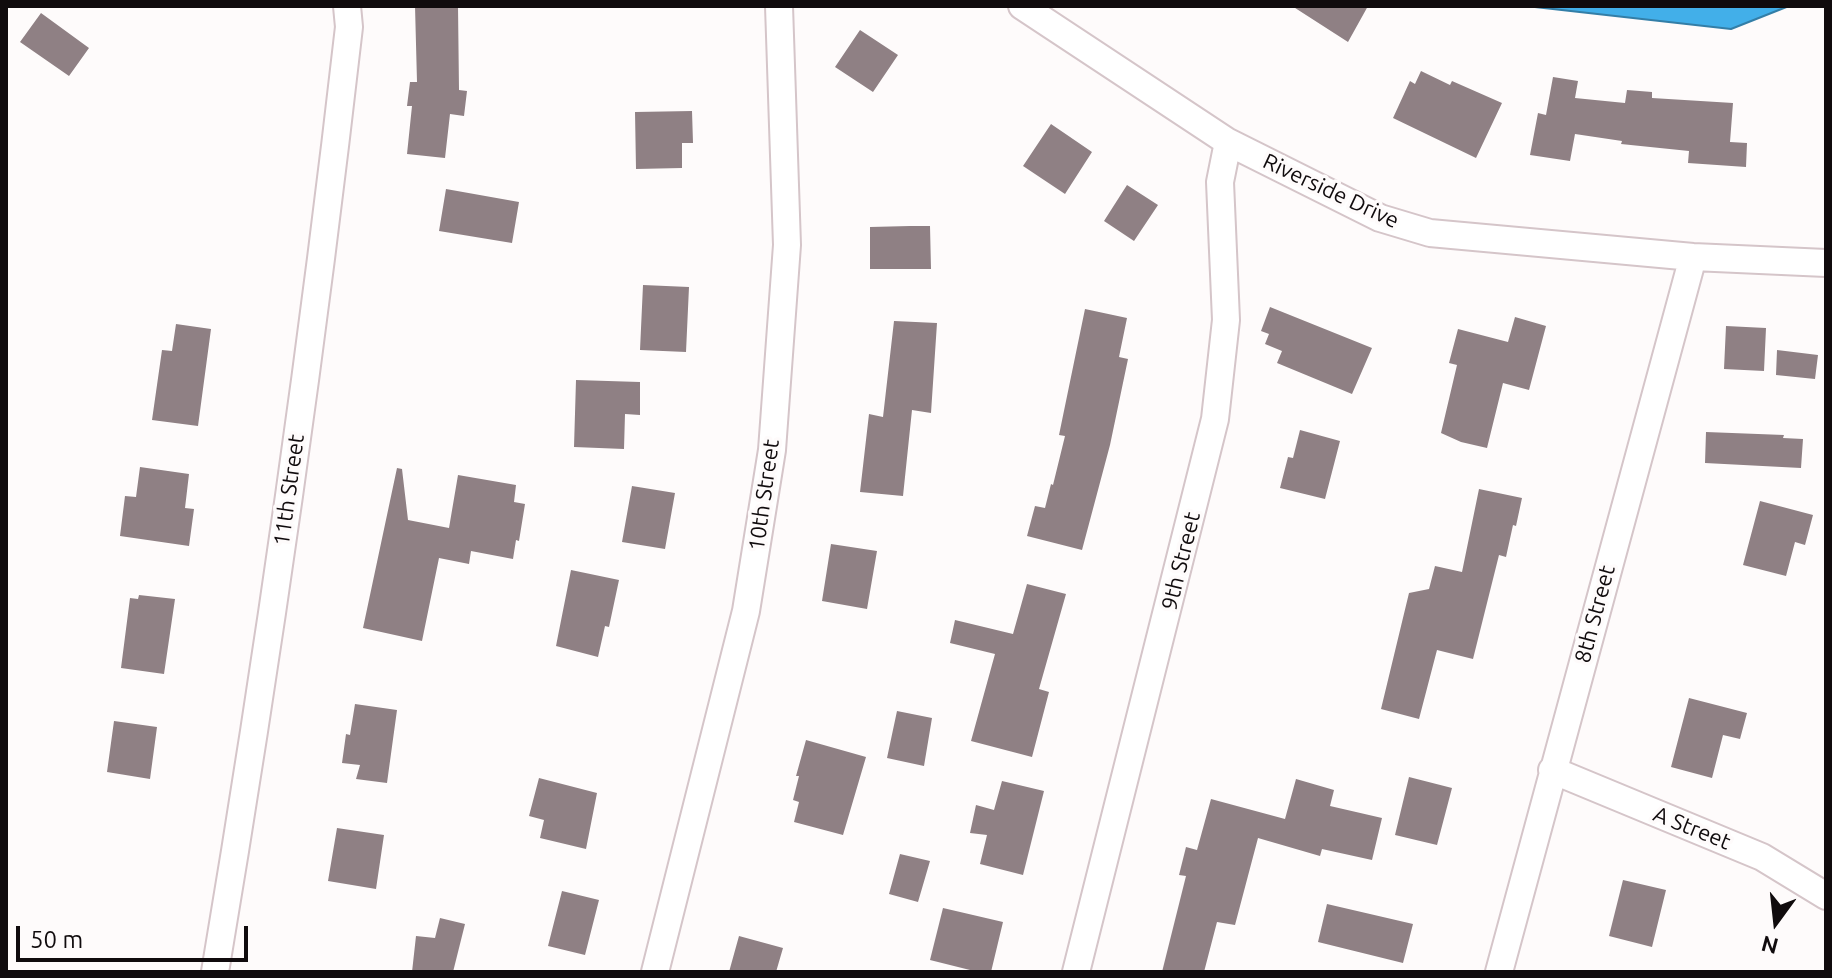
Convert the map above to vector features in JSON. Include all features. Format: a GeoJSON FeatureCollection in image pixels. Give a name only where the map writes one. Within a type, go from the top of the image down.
{"type":"FeatureCollection","features":[{"type":"Feature","properties":{"kind":"street","name":"11th Street"},"geometry":{"type":"LineString","coordinates":[[215,972],[264,669],[324,240],[349,27],[347,6]]}},
{"type":"Feature","properties":{"kind":"street","name":"10th Street"},"geometry":{"type":"LineString","coordinates":[[655,972],[746,611],[772,450],[787,245],[779,6]]}},
{"type":"Feature","properties":{"kind":"street","name":"Riverside Drive"},"geometry":{"type":"LineString","coordinates":[[1022,6],[1228,142],[1380,218],[1430,233],[1693,257],[1826,263]]}},
{"type":"Feature","properties":{"kind":"street","name":"9th Street"},"geometry":{"type":"LineString","coordinates":[[1076,972],[1215,419],[1226,320],[1220,182],[1228,142]]}},
{"type":"Feature","properties":{"kind":"street","name":"8th Street"},"geometry":{"type":"LineString","coordinates":[[1499,972],[1693,257]]}},
{"type":"Feature","properties":{"kind":"street","name":"A Street"},"geometry":{"type":"LineString","coordinates":[[1552,770],[1762,857],[1826,896]]}},
{"type":"Feature","properties":{"kind":"water"},"geometry":{"type":"Polygon","coordinates":[[[1526,6],[1789,6],[1731,29],[1526,6]]]}},
{"type":"Feature","properties":{"kind":"building"},"geometry":{"type":"Polygon","coordinates":[[[415,6],[458,6],[459,90],[467,91],[464,116],[450,114],[445,158],[407,154],[412,106],[407,106],[410,82],[417,82],[415,6]]]}},
{"type":"Feature","properties":{"kind":"building"},"geometry":{"type":"Polygon","coordinates":[[[1292,6],[1368,6],[1348,42],[1292,6]]]}},
{"type":"Feature","properties":{"kind":"building"},"geometry":{"type":"Polygon","coordinates":[[[41,13],[89,48],[69,76],[20,42],[41,13]]]}},
{"type":"Feature","properties":{"kind":"building"},"geometry":{"type":"Polygon","coordinates":[[[860,30],[898,55],[873,92],[835,67],[860,30]]]}},
{"type":"Feature","properties":{"kind":"building"},"geometry":{"type":"Polygon","coordinates":[[[1421,71],[1502,103],[1476,158],[1393,118],[1410,81],[1415,84],[1421,71]]]}},
{"type":"Feature","properties":{"kind":"building"},"geometry":{"type":"Polygon","coordinates":[[[1553,77],[1578,81],[1575,98],[1625,103],[1627,90],[1652,92],[1652,98],[1733,103],[1730,142],[1747,143],[1746,167],[1688,163],[1689,151],[1621,144],[1622,141],[1575,134],[1570,161],[1530,155],[1538,113],[1546,115],[1553,77]]]}},
{"type":"Feature","properties":{"kind":"building"},"geometry":{"type":"Polygon","coordinates":[[[692,111],[693,143],[682,143],[682,168],[636,169],[635,112],[692,111]]]}},
{"type":"Feature","properties":{"kind":"building"},"geometry":{"type":"Polygon","coordinates":[[[1051,124],[1092,152],[1065,194],[1023,166],[1051,124]]]}},
{"type":"Feature","properties":{"kind":"building"},"geometry":{"type":"Polygon","coordinates":[[[1127,185],[1158,205],[1134,241],[1104,221],[1127,185]]]}},
{"type":"Feature","properties":{"kind":"building"},"geometry":{"type":"Polygon","coordinates":[[[446,189],[519,202],[512,243],[439,231],[446,189]]]}},
{"type":"Feature","properties":{"kind":"building"},"geometry":{"type":"Polygon","coordinates":[[[930,226],[931,269],[870,269],[870,227],[930,226]]]}},
{"type":"Feature","properties":{"kind":"building"},"geometry":{"type":"Polygon","coordinates":[[[643,285],[689,287],[686,352],[640,350],[643,285]]]}},
{"type":"Feature","properties":{"kind":"building"},"geometry":{"type":"Polygon","coordinates":[[[1270,307],[1372,348],[1352,394],[1277,363],[1282,351],[1265,344],[1269,334],[1261,331],[1270,307]]]}},
{"type":"Feature","properties":{"kind":"building"},"geometry":{"type":"Polygon","coordinates":[[[1085,309],[1127,318],[1119,357],[1128,359],[1110,445],[1082,550],[1027,536],[1035,506],[1045,508],[1053,485],[1065,436],[1059,435],[1085,309]]]}},
{"type":"Feature","properties":{"kind":"building"},"geometry":{"type":"Polygon","coordinates":[[[1515,317],[1546,326],[1529,390],[1503,383],[1487,448],[1441,433],[1457,365],[1449,363],[1458,329],[1508,342],[1515,317]]]}},
{"type":"Feature","properties":{"kind":"building"},"geometry":{"type":"Polygon","coordinates":[[[894,321],[937,323],[931,413],[912,410],[903,496],[860,492],[869,414],[883,417],[894,321]]]}},
{"type":"Feature","properties":{"kind":"building"},"geometry":{"type":"Polygon","coordinates":[[[176,324],[211,329],[198,426],[152,420],[162,350],[172,351],[176,324]]]}},
{"type":"Feature","properties":{"kind":"building"},"geometry":{"type":"Polygon","coordinates":[[[1726,326],[1766,328],[1764,371],[1724,369],[1726,326]]]}},
{"type":"Feature","properties":{"kind":"building"},"geometry":{"type":"Polygon","coordinates":[[[1777,350],[1818,355],[1815,379],[1776,375],[1777,350]]]}},
{"type":"Feature","properties":{"kind":"building"},"geometry":{"type":"Polygon","coordinates":[[[576,380],[640,382],[640,415],[625,414],[624,449],[574,447],[576,380]]]}},
{"type":"Feature","properties":{"kind":"building"},"geometry":{"type":"Polygon","coordinates":[[[1300,430],[1340,441],[1325,499],[1280,488],[1288,457],[1293,458],[1300,430]]]}},
{"type":"Feature","properties":{"kind":"building"},"geometry":{"type":"Polygon","coordinates":[[[1706,432],[1784,435],[1783,438],[1803,439],[1801,468],[1705,463],[1706,432]]]}},
{"type":"Feature","properties":{"kind":"building"},"geometry":{"type":"Polygon","coordinates":[[[140,467],[189,474],[185,508],[194,509],[189,546],[120,536],[125,496],[136,497],[140,467]]]}},
{"type":"Feature","properties":{"kind":"building"},"geometry":{"type":"Polygon","coordinates":[[[397,468],[402,469],[408,520],[449,528],[458,475],[516,485],[514,502],[525,504],[513,559],[471,551],[469,564],[439,558],[422,641],[363,628],[397,468]]]}},
{"type":"Feature","properties":{"kind":"building"},"geometry":{"type":"Polygon","coordinates":[[[632,486],[675,493],[665,549],[622,542],[632,486]]]}},
{"type":"Feature","properties":{"kind":"building"},"geometry":{"type":"Polygon","coordinates":[[[1479,489],[1522,498],[1506,557],[1499,555],[1473,659],[1437,650],[1419,719],[1381,709],[1409,593],[1429,589],[1435,566],[1462,572],[1479,489]]]}},
{"type":"Feature","properties":{"kind":"building"},"geometry":{"type":"Polygon","coordinates":[[[1760,501],[1813,515],[1805,545],[1795,542],[1786,576],[1743,565],[1760,501]]]}},
{"type":"Feature","properties":{"kind":"building"},"geometry":{"type":"Polygon","coordinates":[[[831,544],[877,551],[867,609],[822,601],[831,544]]]}},
{"type":"Feature","properties":{"kind":"building"},"geometry":{"type":"Polygon","coordinates":[[[571,570],[619,580],[609,627],[605,626],[598,657],[556,646],[571,570]]]}},
{"type":"Feature","properties":{"kind":"building"},"geometry":{"type":"Polygon","coordinates":[[[1027,584],[1066,594],[1039,689],[1049,692],[1032,757],[971,741],[995,654],[950,643],[955,620],[1013,634],[1027,584]]]}},
{"type":"Feature","properties":{"kind":"building"},"geometry":{"type":"Polygon","coordinates":[[[139,595],[175,599],[164,674],[121,668],[130,598],[138,599],[139,595]]]}},
{"type":"Feature","properties":{"kind":"building"},"geometry":{"type":"Polygon","coordinates":[[[1689,698],[1747,713],[1740,739],[1723,735],[1712,778],[1671,767],[1689,698]]]}},
{"type":"Feature","properties":{"kind":"building"},"geometry":{"type":"Polygon","coordinates":[[[355,704],[397,710],[387,783],[356,779],[360,765],[342,763],[355,704]]]}},
{"type":"Feature","properties":{"kind":"building"},"geometry":{"type":"Polygon","coordinates":[[[897,711],[932,718],[924,766],[887,758],[897,711]]]}},
{"type":"Feature","properties":{"kind":"building"},"geometry":{"type":"Polygon","coordinates":[[[114,721],[157,727],[150,779],[107,772],[114,721]]]}},
{"type":"Feature","properties":{"kind":"building"},"geometry":{"type":"Polygon","coordinates":[[[806,740],[866,757],[843,835],[794,822],[799,802],[793,800],[799,776],[796,776],[806,740]]]}},
{"type":"Feature","properties":{"kind":"building"},"geometry":{"type":"Polygon","coordinates":[[[1409,777],[1452,788],[1437,845],[1395,835],[1409,777]]]}},
{"type":"Feature","properties":{"kind":"building"},"geometry":{"type":"Polygon","coordinates":[[[539,778],[597,793],[586,849],[540,838],[544,820],[529,816],[539,778]]]}},
{"type":"Feature","properties":{"kind":"building"},"geometry":{"type":"Polygon","coordinates":[[[1296,779],[1334,790],[1330,806],[1382,818],[1372,860],[1322,849],[1320,856],[1258,838],[1235,925],[1217,922],[1204,972],[1162,972],[1186,876],[1179,875],[1186,847],[1197,850],[1211,799],[1285,819],[1296,779]]]}},
{"type":"Feature","properties":{"kind":"building"},"geometry":{"type":"Polygon","coordinates":[[[1002,781],[1044,791],[1023,875],[980,864],[987,835],[970,833],[976,805],[994,810],[1002,781]]]}},
{"type":"Feature","properties":{"kind":"building"},"geometry":{"type":"Polygon","coordinates":[[[337,828],[384,835],[376,889],[328,881],[337,828]]]}},
{"type":"Feature","properties":{"kind":"building"},"geometry":{"type":"Polygon","coordinates":[[[900,854],[930,861],[918,902],[889,894],[900,854]]]}},
{"type":"Feature","properties":{"kind":"building"},"geometry":{"type":"Polygon","coordinates":[[[1623,880],[1666,890],[1652,947],[1609,936],[1623,880]]]}},
{"type":"Feature","properties":{"kind":"building"},"geometry":{"type":"Polygon","coordinates":[[[562,891],[599,900],[585,955],[548,946],[562,891]]]}},
{"type":"Feature","properties":{"kind":"building"},"geometry":{"type":"Polygon","coordinates":[[[1327,904],[1413,924],[1403,963],[1318,942],[1327,904]]]}},
{"type":"Feature","properties":{"kind":"building"},"geometry":{"type":"Polygon","coordinates":[[[943,908],[1003,922],[991,972],[978,972],[930,960],[943,908]]]}},
{"type":"Feature","properties":{"kind":"building"},"geometry":{"type":"Polygon","coordinates":[[[440,918],[465,924],[453,972],[412,972],[416,936],[435,938],[440,918]]]}},
{"type":"Feature","properties":{"kind":"building"},"geometry":{"type":"Polygon","coordinates":[[[739,936],[783,948],[776,972],[729,972],[739,936]]]}}]}
